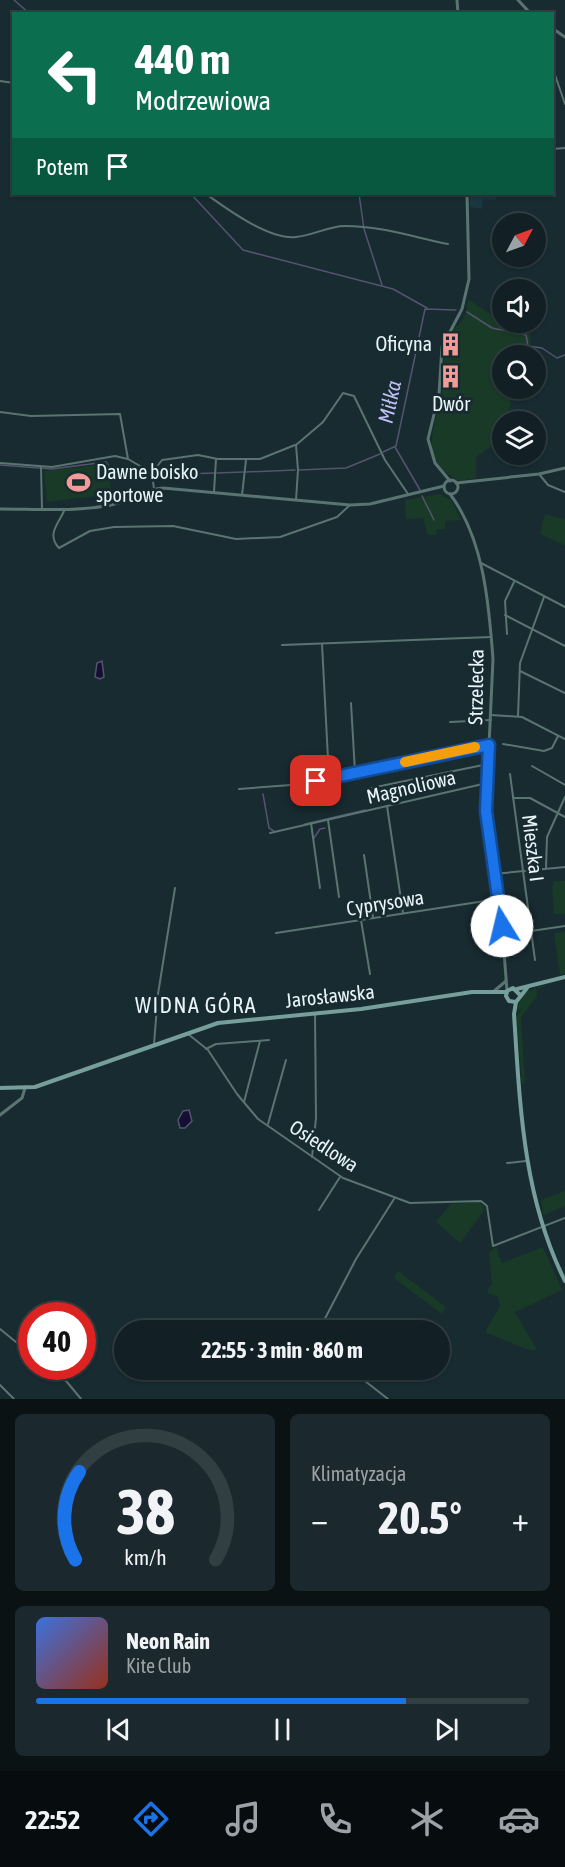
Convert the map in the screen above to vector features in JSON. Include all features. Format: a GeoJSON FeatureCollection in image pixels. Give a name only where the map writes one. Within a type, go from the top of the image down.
{"type":"FeatureCollection","features":[{"type":"Feature","properties":{"kind":"main road"},"geometry":{"type":"LineString","coordinates":[[514,1012],[508,1000],[507,991],[565,977]]}},
{"type":"Feature","properties":{"kind":"main road"},"geometry":{"type":"LineString","coordinates":[[527,988],[516,1002],[514,1012],[526,1161],[543,1227],[565,1281]]}},
{"type":"Feature","properties":{"kind":"main road"},"geometry":{"type":"LineString","coordinates":[[515,989],[520,995]]}},
{"type":"Feature","properties":{"kind":"main road","name":"Jarosławska"},"geometry":{"type":"LineString","coordinates":[[0,1088],[25,1088],[55,1081],[187,1032],[218,1023],[315,1014],[472,992],[507,991]]}},
{"type":"Feature","properties":{"kind":"main road","name":"Jarosławska"},"geometry":{"type":"LineString","coordinates":[[493,993],[508,1000]]}},
{"type":"Feature","properties":{"kind":"main road"},"geometry":{"type":"LineString","coordinates":[[508,1000],[516,1002]]}},
{"type":"Feature","properties":{"kind":"street"},"geometry":{"type":"LineString","coordinates":[[518,0],[529,12]]}},
{"type":"Feature","properties":{"kind":"street"},"geometry":{"type":"LineString","coordinates":[[554,72],[565,104]]}},
{"type":"Feature","properties":{"kind":"street"},"geometry":{"type":"LineString","coordinates":[[208,195],[245,220],[286,237],[297,237],[338,226],[362,226],[394,230],[420,239],[448,244]]}},
{"type":"Feature","properties":{"kind":"street"},"geometry":{"type":"LineString","coordinates":[[445,491],[440,471],[429,449],[428,431],[438,394],[441,351],[462,309],[469,279],[467,195]]}},
{"type":"Feature","properties":{"kind":"street"},"geometry":{"type":"LineString","coordinates":[[154,489],[152,473],[162,460],[198,455],[216,459],[260,459],[296,445],[323,422],[343,393],[349,393],[357,402],[385,460],[409,495]]}},
{"type":"Feature","properties":{"kind":"street"},"geometry":{"type":"LineString","coordinates":[[0,412],[31,416],[120,414],[128,459]]}},
{"type":"Feature","properties":{"kind":"street"},"geometry":{"type":"LineString","coordinates":[[296,445],[298,470],[296,500]]}},
{"type":"Feature","properties":{"kind":"street"},"geometry":{"type":"LineString","coordinates":[[0,463],[41,468],[115,456],[128,459],[152,473]]}},
{"type":"Feature","properties":{"kind":"street"},"geometry":{"type":"LineString","coordinates":[[214,493],[216,459]]}},
{"type":"Feature","properties":{"kind":"street"},"geometry":{"type":"LineString","coordinates":[[242,495],[246,460]]}},
{"type":"Feature","properties":{"kind":"street"},"geometry":{"type":"LineString","coordinates":[[41,468],[42,509]]}},
{"type":"Feature","properties":{"kind":"street"},"geometry":{"type":"LineString","coordinates":[[440,471],[450,481],[471,483],[540,474],[565,468]]}},
{"type":"Feature","properties":{"kind":"street"},"geometry":{"type":"LineString","coordinates":[[540,474],[548,485],[565,492]]}},
{"type":"Feature","properties":{"kind":"street"},"geometry":{"type":"LineString","coordinates":[[0,509],[111,505],[154,489],[350,505],[429,491],[450,481]]}},
{"type":"Feature","properties":{"kind":"street"},"geometry":{"type":"LineString","coordinates":[[456,483],[456,491]]}},
{"type":"Feature","properties":{"kind":"street"},"geometry":{"type":"LineString","coordinates":[[429,491],[445,491],[450,494],[471,483]]}},
{"type":"Feature","properties":{"kind":"street","name":"Strzelecka"},"geometry":{"type":"LineString","coordinates":[[456,491],[459,508]]}},
{"type":"Feature","properties":{"kind":"street","name":"Strzelecka"},"geometry":{"type":"LineString","coordinates":[[450,494],[459,508],[481,563],[491,637],[491,720],[486,811],[507,991]]}},
{"type":"Feature","properties":{"kind":"street"},"geometry":{"type":"LineString","coordinates":[[64,508],[54,527],[55,544],[59,548],[90,531],[114,527],[173,526],[236,539],[280,537],[337,517],[350,505]]}},
{"type":"Feature","properties":{"kind":"street"},"geometry":{"type":"LineString","coordinates":[[481,563],[565,608]]}},
{"type":"Feature","properties":{"kind":"street"},"geometry":{"type":"LineString","coordinates":[[482,575],[489,569]]}},
{"type":"Feature","properties":{"kind":"street"},"geometry":{"type":"LineString","coordinates":[[507,634],[506,598],[514,582]]}},
{"type":"Feature","properties":{"kind":"street"},"geometry":{"type":"LineString","coordinates":[[518,716],[520,671],[544,597]]}},
{"type":"Feature","properties":{"kind":"street"},"geometry":{"type":"LineString","coordinates":[[505,615],[565,646]]}},
{"type":"Feature","properties":{"kind":"street"},"geometry":{"type":"LineString","coordinates":[[282,645],[491,637]]}},
{"type":"Feature","properties":{"kind":"street"},"geometry":{"type":"LineString","coordinates":[[322,644],[329,778]]}},
{"type":"Feature","properties":{"kind":"street"},"geometry":{"type":"LineString","coordinates":[[520,671],[565,692]]}},
{"type":"Feature","properties":{"kind":"street"},"geometry":{"type":"LineString","coordinates":[[351,703],[355,772]]}},
{"type":"Feature","properties":{"kind":"street"},"geometry":{"type":"LineString","coordinates":[[491,715],[518,716],[565,739]]}},
{"type":"Feature","properties":{"kind":"street"},"geometry":{"type":"LineString","coordinates":[[450,722],[491,720]]}},
{"type":"Feature","properties":{"kind":"street"},"geometry":{"type":"LineString","coordinates":[[503,744],[547,751],[558,735]]}},
{"type":"Feature","properties":{"kind":"street"},"geometry":{"type":"LineString","coordinates":[[239,789],[304,784],[489,745]]}},
{"type":"Feature","properties":{"kind":"street"},"geometry":{"type":"LineString","coordinates":[[371,788],[488,764]]}},
{"type":"Feature","properties":{"kind":"street"},"geometry":{"type":"LineString","coordinates":[[532,766],[565,784]]}},
{"type":"Feature","properties":{"kind":"street","name":"Mieszka I"},"geometry":{"type":"LineString","coordinates":[[510,774],[535,960]]}},
{"type":"Feature","properties":{"kind":"street","name":"Magnoliowa"},"geometry":{"type":"LineString","coordinates":[[270,833],[488,783]]}},
{"type":"Feature","properties":{"kind":"street"},"geometry":{"type":"LineString","coordinates":[[546,868],[544,847],[565,797]]}},
{"type":"Feature","properties":{"kind":"street"},"geometry":{"type":"LineString","coordinates":[[513,798],[530,798],[565,817]]}},
{"type":"Feature","properties":{"kind":"street"},"geometry":{"type":"LineString","coordinates":[[387,806],[403,914]]}},
{"type":"Feature","properties":{"kind":"street"},"geometry":{"type":"LineString","coordinates":[[328,820],[339,897]]}},
{"type":"Feature","properties":{"kind":"street"},"geometry":{"type":"LineString","coordinates":[[310,823],[320,888]]}},
{"type":"Feature","properties":{"kind":"street"},"geometry":{"type":"LineString","coordinates":[[364,855],[374,918]]}},
{"type":"Feature","properties":{"kind":"street"},"geometry":{"type":"LineString","coordinates":[[494,874],[565,867]]}},
{"type":"Feature","properties":{"kind":"street"},"geometry":{"type":"LineString","coordinates":[[154,1044],[158,994],[175,888]]}},
{"type":"Feature","properties":{"kind":"street","name":"Cyprysowa"},"geometry":{"type":"LineString","coordinates":[[276,933],[498,899]]}},
{"type":"Feature","properties":{"kind":"street"},"geometry":{"type":"LineString","coordinates":[[361,920],[370,974]]}},
{"type":"Feature","properties":{"kind":"street"},"geometry":{"type":"LineString","coordinates":[[531,931],[565,926]]}},
{"type":"Feature","properties":{"kind":"street"},"geometry":{"type":"LineString","coordinates":[[493,993],[502,987],[507,979]]}},
{"type":"Feature","properties":{"kind":"street","name":"Strzelecka"},"geometry":{"type":"LineString","coordinates":[[507,979],[515,989]]}},
{"type":"Feature","properties":{"kind":"street"},"geometry":{"type":"LineString","coordinates":[[312,1157],[316,1118],[315,1014]]}},
{"type":"Feature","properties":{"kind":"street","name":"Osiedlowa"},"geometry":{"type":"LineString","coordinates":[[187,1032],[206,1049],[243,1102],[258,1119],[340,1177],[394,1199],[421,1204],[475,1200],[487,1206],[493,1246],[543,1227]]}},
{"type":"Feature","properties":{"kind":"street"},"geometry":{"type":"LineString","coordinates":[[206,1049],[216,1044],[269,1040]]}},
{"type":"Feature","properties":{"kind":"street"},"geometry":{"type":"LineString","coordinates":[[243,1102],[260,1041]]}},
{"type":"Feature","properties":{"kind":"street"},"geometry":{"type":"LineString","coordinates":[[268,1125],[286,1060]]}},
{"type":"Feature","properties":{"kind":"street"},"geometry":{"type":"LineString","coordinates":[[0,1115],[22,1098],[25,1088]]}},
{"type":"Feature","properties":{"kind":"street"},"geometry":{"type":"LineString","coordinates":[[507,1163],[526,1161]]}},
{"type":"Feature","properties":{"kind":"street"},"geometry":{"type":"LineString","coordinates":[[319,1210],[340,1177]]}},
{"type":"Feature","properties":{"kind":"street"},"geometry":{"type":"LineString","coordinates":[[324,1320],[356,1259],[394,1199]]}},
{"type":"Feature","properties":{"kind":"street"},"geometry":{"type":"LineString","coordinates":[[543,1227],[565,1218]]}},
{"type":"Feature","properties":{"kind":"street"},"geometry":{"type":"LineString","coordinates":[[0,1329],[18,1344]]}},
{"type":"Feature","properties":{"kind":"street"},"geometry":{"type":"LineString","coordinates":[[64,1380],[81,1399]]}},
{"type":"Feature","properties":{"kind":"street"},"geometry":{"type":"LineString","coordinates":[[364,1380],[388,1399]]}},
{"type":"Feature","properties":{"kind":"street"},"geometry":{"type":"LineString","coordinates":[[0,1385],[14,1399]]}},
{"type":"Feature","properties":{"kind":"shaded area"},"geometry":{"type":"Polygon","coordinates":[[[470,195],[496,195],[496,200],[483,199],[482,209],[470,207],[470,195]]]}},
{"type":"Feature","properties":{"kind":"shaded area"},"geometry":{"type":"Polygon","coordinates":[[[102,661],[104,677],[100,679],[95,677],[97,663],[102,661]]]}},
{"type":"Feature","properties":{"kind":"shaded area"},"geometry":{"type":"Polygon","coordinates":[[[189,1110],[192,1121],[185,1128],[180,1128],[178,1120],[183,1111],[189,1110]]]}},
{"type":"Feature","properties":{"kind":"green space"},"geometry":{"type":"Polygon","coordinates":[[[468,299],[492,315],[492,333],[530,333],[530,345],[492,345],[492,399],[512,399],[508,411],[492,411],[492,446],[476,457],[476,478],[460,481],[446,473],[438,463],[433,453],[432,443],[442,392],[447,337],[461,323],[468,299]]]}},
{"type":"Feature","properties":{"kind":"green space","name":"Dawne boisko sportowe"},"geometry":{"type":"Polygon","coordinates":[[[107,464],[112,494],[47,502],[44,471],[107,464]]]}},
{"type":"Feature","properties":{"kind":"green space"},"geometry":{"type":"Polygon","coordinates":[[[440,494],[451,500],[461,520],[445,521],[445,529],[436,530],[437,535],[428,535],[423,518],[406,519],[405,500],[440,494]]]}},
{"type":"Feature","properties":{"kind":"green space"},"geometry":{"type":"Polygon","coordinates":[[[545,514],[565,520],[565,545],[540,534],[545,514]]]}},
{"type":"Feature","properties":{"kind":"green space"},"geometry":{"type":"Polygon","coordinates":[[[554,881],[565,881],[565,914],[554,914],[552,888],[554,881]]]}},
{"type":"Feature","properties":{"kind":"green space"},"geometry":{"type":"Polygon","coordinates":[[[565,932],[565,974],[560,975],[554,933],[565,932]]]}},
{"type":"Feature","properties":{"kind":"green space"},"geometry":{"type":"Polygon","coordinates":[[[548,983],[536,988],[537,996],[521,1017],[525,1083],[522,1083],[516,1016],[523,1008],[516,1011],[519,1003],[517,1004],[523,993],[548,983]]]}},
{"type":"Feature","properties":{"kind":"green space"},"geometry":{"type":"Polygon","coordinates":[[[565,1191],[565,1206],[543,1215],[541,1200],[565,1191]]]}},
{"type":"Feature","properties":{"kind":"green space"},"geometry":{"type":"Polygon","coordinates":[[[479,1202],[485,1209],[460,1243],[436,1222],[451,1204],[479,1202]]]}},
{"type":"Feature","properties":{"kind":"green space"},"geometry":{"type":"Polygon","coordinates":[[[496,1247],[502,1263],[543,1247],[562,1290],[515,1312],[537,1350],[529,1350],[485,1332],[500,1306],[498,1297],[488,1293],[492,1284],[489,1252],[496,1247]]]}},
{"type":"Feature","properties":{"kind":"green space"},"geometry":{"type":"Polygon","coordinates":[[[398,1271],[446,1307],[442,1314],[394,1278],[398,1271]]]}},
{"type":"Feature","properties":{"kind":"waterway"},"geometry":{"type":"LineString","coordinates":[[14,0],[28,12]]}},
{"type":"Feature","properties":{"kind":"waterway"},"geometry":{"type":"LineString","coordinates":[[192,195],[243,250],[393,289],[427,308]]}},
{"type":"Feature","properties":{"kind":"waterway"},"geometry":{"type":"LineString","coordinates":[[359,195],[364,229],[382,285]]}},
{"type":"Feature","properties":{"kind":"waterway","name":"Miłka"},"geometry":{"type":"LineString","coordinates":[[383,452],[396,446],[425,309],[456,310]]}},
{"type":"Feature","properties":{"kind":"waterway","name":"Miłka"},"geometry":{"type":"LineString","coordinates":[[467,312],[492,328],[526,335],[528,346],[542,348],[557,358],[565,355]]}},
{"type":"Feature","properties":{"kind":"waterway"},"geometry":{"type":"LineString","coordinates":[[395,447],[420,490]]}},
{"type":"Feature","properties":{"kind":"waterway","name":"Miłka"},"geometry":{"type":"LineString","coordinates":[[299,470],[346,468],[380,454]]}},
{"type":"Feature","properties":{"kind":"waterway","name":"Miłka"},"geometry":{"type":"LineString","coordinates":[[0,465],[52,469],[106,462],[118,478],[151,475]]}},
{"type":"Feature","properties":{"kind":"waterway","name":"Miłka"},"geometry":{"type":"LineString","coordinates":[[246,472],[295,470]]}},
{"type":"Feature","properties":{"kind":"waterway","name":"Miłka"},"geometry":{"type":"LineString","coordinates":[[217,473],[243,472]]}},
{"type":"Feature","properties":{"kind":"waterway","name":"Miłka"},"geometry":{"type":"LineString","coordinates":[[155,475],[214,473]]}},
{"type":"Feature","properties":{"kind":"waterway"},"geometry":{"type":"LineString","coordinates":[[422,496],[434,520]]}},
{"type":"Feature","properties":{"kind":"waterway"},"geometry":{"type":"LineString","coordinates":[[263,794],[269,828],[274,831]]}},
{"type":"Feature","properties":{"kind":"waterway"},"geometry":{"type":"LineString","coordinates":[[305,824],[365,810]]}},
{"type":"Feature","properties":{"kind":"waterway"},"geometry":{"type":"LineString","coordinates":[[314,838],[320,829],[325,828]]}},
{"type":"Feature","properties":{"kind":"slow traffic"},"geometry":{"type":"LineString","coordinates":[[405,762],[475,747]]}},
{"type":"Feature","properties":{"kind":"place","name":"Oficyna"},"geometry":{"type":"Point","coordinates":[450,344]}},
{"type":"Feature","properties":{"kind":"place","name":"Dwór"},"geometry":{"type":"Point","coordinates":[451,377]}},
{"type":"Feature","properties":{"kind":"place","name":"Dawne boisko sportowe"},"geometry":{"type":"Point","coordinates":[78,483]}},
{"type":"Feature","properties":{"kind":"district","name":"WIDNA GÓRA"},"geometry":{"type":"Point","coordinates":[196,1005]}},
{"type":"Feature","properties":{"kind":"route"},"geometry":{"type":"LineString","coordinates":[[316,781],[489,745],[486,811],[502,926]]}}]}
